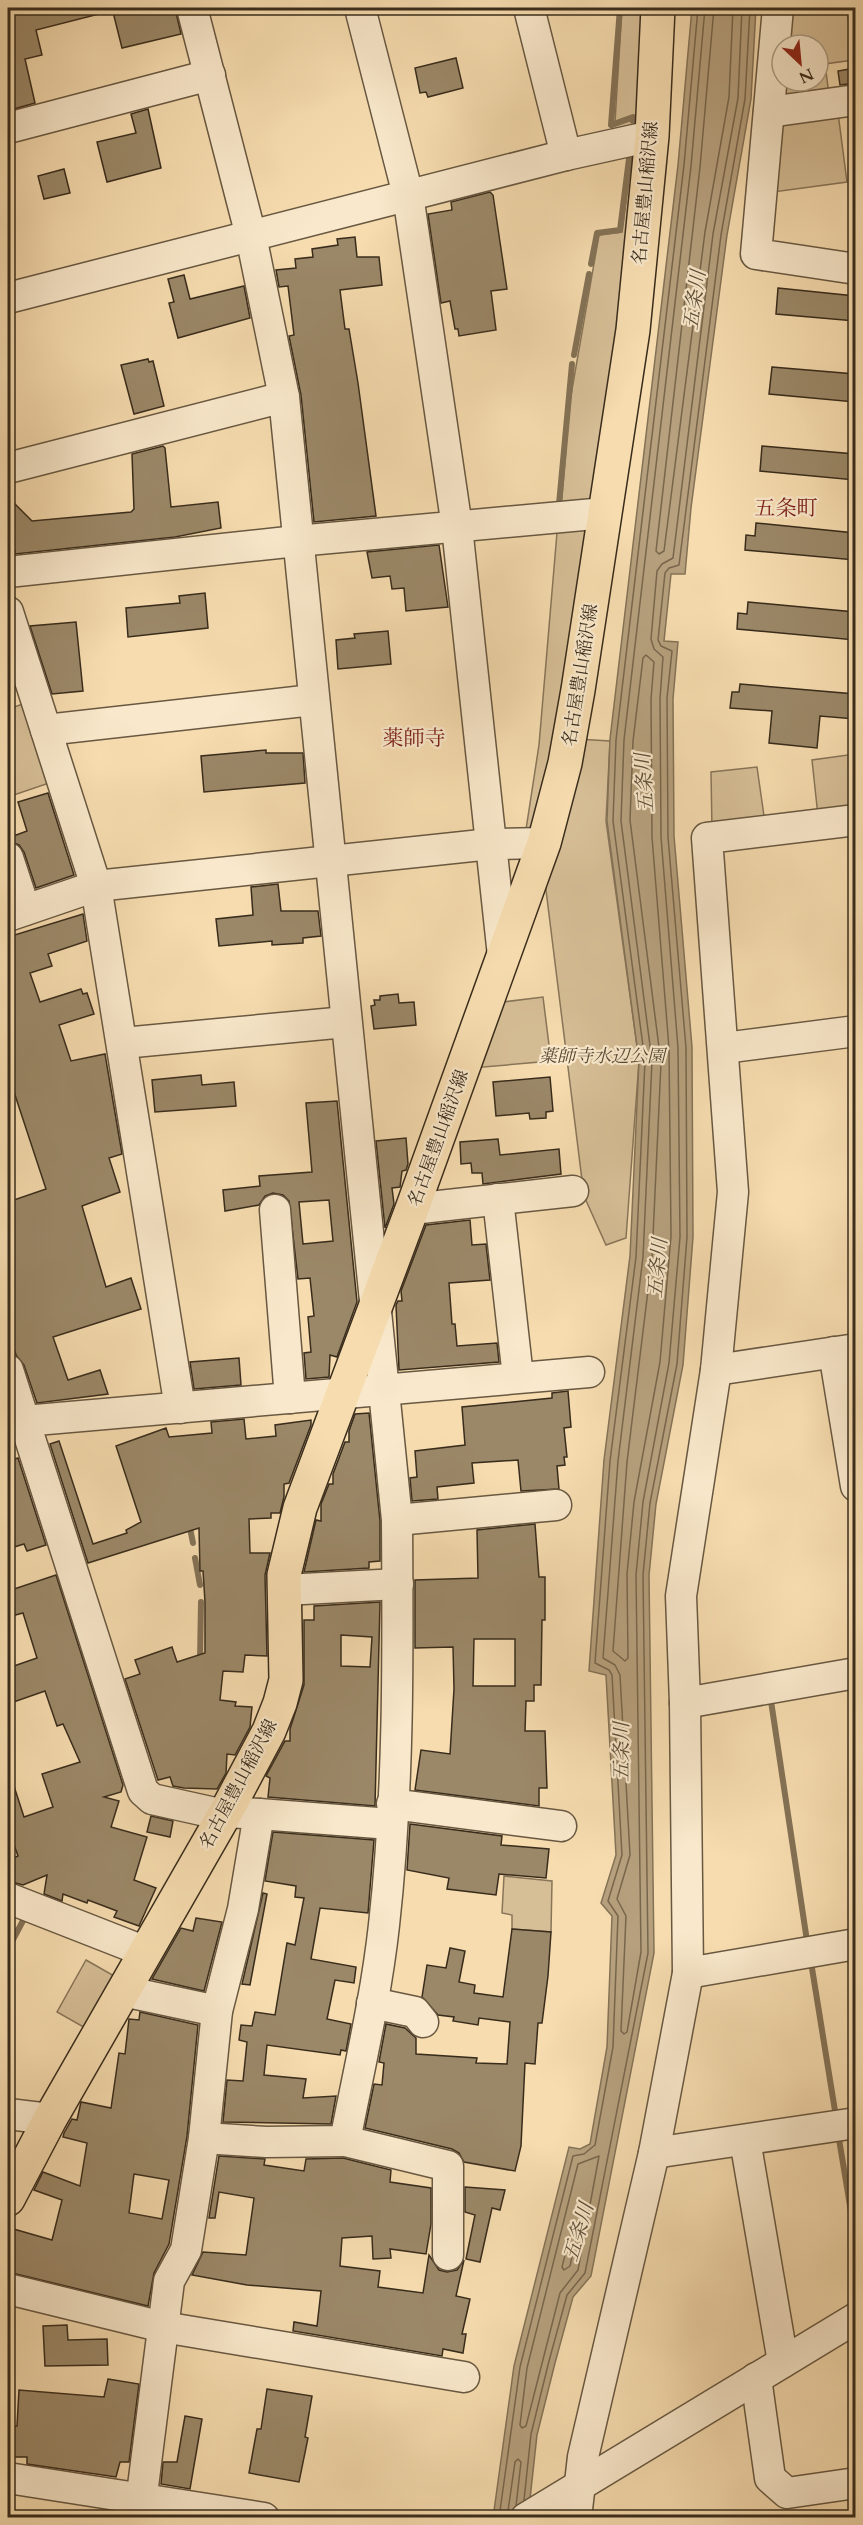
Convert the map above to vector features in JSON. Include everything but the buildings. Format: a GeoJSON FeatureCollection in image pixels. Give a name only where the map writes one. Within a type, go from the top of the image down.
{"type":"FeatureCollection","features":[{"type":"Feature","properties":{"kind":"main road","name":"名古屋豊山稲沢線"},"geometry":{"type":"LineString","coordinates":[[8,2199],[50,2119],[225,1813],[269,1731],[286,1680],[284,1590],[289,1547],[300,1508],[412,1209],[544,843],[565,763],[577,700],[633,330],[652,136],[658,8]]}},
{"type":"Feature","properties":{"kind":"street"},"geometry":{"type":"LineString","coordinates":[[192,8],[251,236],[284,397],[397,1520],[399,1650],[384,1923],[372,2002],[345,2141]]}},
{"type":"Feature","properties":{"kind":"street"},"geometry":{"type":"LineString","coordinates":[[360,8],[408,195],[457,527],[503,956]]}},
{"type":"Feature","properties":{"kind":"street"},"geometry":{"type":"LineString","coordinates":[[529,8],[566,154]]}},
{"type":"Feature","properties":{"kind":"street"},"geometry":{"type":"LineString","coordinates":[[778,8],[756,254],[855,269]]}},
{"type":"Feature","properties":{"kind":"street"},"geometry":{"type":"LineString","coordinates":[[8,128],[210,75]]}},
{"type":"Feature","properties":{"kind":"street"},"geometry":{"type":"LineString","coordinates":[[769,112],[855,100]]}},
{"type":"Feature","properties":{"kind":"street"},"geometry":{"type":"LineString","coordinates":[[8,298],[566,154],[652,136]]}},
{"type":"Feature","properties":{"kind":"street"},"geometry":{"type":"LineString","coordinates":[[8,468],[284,397]]}},
{"type":"Feature","properties":{"kind":"street"},"geometry":{"type":"LineString","coordinates":[[8,572],[297,541],[605,513]]}},
{"type":"Feature","properties":{"kind":"street"},"geometry":{"type":"LineString","coordinates":[[8,612],[96,886],[180,1408]]}},
{"type":"Feature","properties":{"kind":"street"},"geometry":{"type":"LineString","coordinates":[[46,730],[314,699]]}},
{"type":"Feature","properties":{"kind":"street"},"geometry":{"type":"LineString","coordinates":[[576,2497],[595,2399],[654,2153],[688,1973],[686,1703],[681,1596],[716,1370],[733,1192],[707,838],[855,820]]}},
{"type":"Feature","properties":{"kind":"street"},"geometry":{"type":"LineString","coordinates":[[8,858],[16,913],[96,886],[491,844],[544,843]]}},
{"type":"Feature","properties":{"kind":"street"},"geometry":{"type":"LineString","coordinates":[[123,1043],[346,1022]]}},
{"type":"Feature","properties":{"kind":"street"},"geometry":{"type":"LineString","coordinates":[[724,1048],[855,1031]]}},
{"type":"Feature","properties":{"kind":"street"},"geometry":{"type":"LineString","coordinates":[[412,1209],[573,1191]]}},
{"type":"Feature","properties":{"kind":"street"},"geometry":{"type":"LineString","coordinates":[[498,1199],[518,1377]]}},
{"type":"Feature","properties":{"kind":"street"},"geometry":{"type":"LineString","coordinates":[[275,1210],[290,1398]]}},
{"type":"Feature","properties":{"kind":"street"},"geometry":{"type":"LineString","coordinates":[[716,1370],[845,1351],[855,1486]]}},
{"type":"Feature","properties":{"kind":"street"},"geometry":{"type":"LineString","coordinates":[[8,1370],[16,1424],[142,1791],[152,1799],[225,1813],[391,1814],[561,1826]]}},
{"type":"Feature","properties":{"kind":"street"},"geometry":{"type":"LineString","coordinates":[[16,1424],[589,1372]]}},
{"type":"Feature","properties":{"kind":"street"},"geometry":{"type":"LineString","coordinates":[[397,1520],[556,1505]]}},
{"type":"Feature","properties":{"kind":"street"},"geometry":{"type":"LineString","coordinates":[[284,1590],[398,1584]]}},
{"type":"Feature","properties":{"kind":"street"},"geometry":{"type":"LineString","coordinates":[[686,1703],[855,1673]]}},
{"type":"Feature","properties":{"kind":"street"},"geometry":{"type":"LineString","coordinates":[[141,2507],[169,2281],[186,2250],[204,2138],[217,2011],[243,1909],[259,1814]]}},
{"type":"Feature","properties":{"kind":"street"},"geometry":{"type":"LineString","coordinates":[[8,1898],[146,1952]]}},
{"type":"Feature","properties":{"kind":"street"},"geometry":{"type":"LineString","coordinates":[[688,1973],[855,1944]]}},
{"type":"Feature","properties":{"kind":"street"},"geometry":{"type":"LineString","coordinates":[[123,1991],[217,2011]]}},
{"type":"Feature","properties":{"kind":"street"},"geometry":{"type":"LineString","coordinates":[[372,2002],[415,2012],[423,2022]]}},
{"type":"Feature","properties":{"kind":"street"},"geometry":{"type":"LineString","coordinates":[[8,2114],[50,2119]]}},
{"type":"Feature","properties":{"kind":"street"},"geometry":{"type":"LineString","coordinates":[[654,2153],[855,2123]]}},
{"type":"Feature","properties":{"kind":"street"},"geometry":{"type":"LineString","coordinates":[[204,2138],[266,2142],[345,2141],[448,2166],[448,2255]]}},
{"type":"Feature","properties":{"kind":"street"},"geometry":{"type":"LineString","coordinates":[[745,2140],[783,2362]]}},
{"type":"Feature","properties":{"kind":"street"},"geometry":{"type":"LineString","coordinates":[[8,2289],[163,2327],[464,2377]]}},
{"type":"Feature","properties":{"kind":"street"},"geometry":{"type":"LineString","coordinates":[[526,2517],[576,2497],[756,2378],[855,2318]]}},
{"type":"Feature","properties":{"kind":"street"},"geometry":{"type":"LineString","coordinates":[[756,2378],[770,2478],[788,2493],[855,2483]]}},
{"type":"Feature","properties":{"kind":"street"},"geometry":{"type":"LineString","coordinates":[[8,2478],[141,2507],[260,2517]]}},
{"type":"Feature","properties":{"kind":"green space"},"geometry":{"type":"Polygon","coordinates":[[[622,8],[650,8],[643,122],[612,134],[612,127],[632,120],[631,122],[634,122],[635,116],[615,122],[622,8]]]}},
{"type":"Feature","properties":{"kind":"green space"},"geometry":{"type":"Polygon","coordinates":[[[783,8],[847,8],[853,60],[830,63],[830,33],[781,33],[783,8]]]}},
{"type":"Feature","properties":{"kind":"green space"},"geometry":{"type":"Polygon","coordinates":[[[777,93],[829,93],[829,95],[776,102],[777,93]]]}},
{"type":"Feature","properties":{"kind":"green space"},"geometry":{"type":"Polygon","coordinates":[[[838,113],[847,182],[766,193],[773,122],[838,113]]]}},
{"type":"Feature","properties":{"kind":"green space"},"geometry":{"type":"Polygon","coordinates":[[[633,147],[641,152],[597,501],[561,509],[570,401],[599,235],[622,232],[633,147]]]}},
{"type":"Feature","properties":{"kind":"green space"},"geometry":{"type":"Polygon","coordinates":[[[558,521],[594,525],[535,835],[525,836],[539,745],[558,521]]]}},
{"type":"Feature","properties":{"kind":"green space"},"geometry":{"type":"Polygon","coordinates":[[[23,704],[49,783],[8,797],[8,709],[23,704]]]}},
{"type":"Feature","properties":{"kind":"green space","name":"薬師寺水辺公園"},"geometry":{"type":"Polygon","coordinates":[[[577,739],[610,741],[606,821],[639,1061],[626,1238],[606,1245],[584,1196],[544,874],[577,739]]]}},
{"type":"Feature","properties":{"kind":"green space"},"geometry":{"type":"Polygon","coordinates":[[[855,754],[855,811],[818,816],[812,760],[855,754]]]}},
{"type":"Feature","properties":{"kind":"green space"},"geometry":{"type":"Polygon","coordinates":[[[757,767],[765,823],[712,830],[711,772],[757,767]]]}},
{"type":"Feature","properties":{"kind":"green space"},"geometry":{"type":"Polygon","coordinates":[[[543,997],[551,1061],[472,1068],[495,1003],[543,997]]]}},
{"type":"Feature","properties":{"kind":"green space"},"geometry":{"type":"Polygon","coordinates":[[[504,1876],[552,1881],[551,1932],[512,1929],[512,1915],[502,1913],[504,1876]]]}},
{"type":"Feature","properties":{"kind":"green space"},"geometry":{"type":"Polygon","coordinates":[[[86,1960],[116,1977],[87,2029],[57,2012],[86,1960]]]}},
{"type":"Feature","properties":{"kind":"water","name":"五条川"},"geometry":{"type":"Polygon","coordinates":[[[692,8],[756,8],[751,99],[727,235],[691,508],[685,574],[671,574],[664,641],[678,642],[673,699],[674,836],[692,1047],[693,1237],[683,1365],[656,1504],[649,1575],[654,1953],[591,2276],[573,2297],[537,2435],[528,2517],[493,2518],[514,2366],[569,2147],[580,2149],[590,2144],[607,2047],[612,1916],[601,1903],[616,1855],[606,1675],[589,1671],[604,1460],[630,1256],[639,1061],[607,821],[610,739],[678,165],[692,8]]]}},
{"type":"Feature","properties":{"kind":"waterway"},"geometry":{"type":"LineString","coordinates":[[620,8],[611,125],[633,117],[633,121]]}},
{"type":"Feature","properties":{"kind":"waterway"},"geometry":{"type":"LineString","coordinates":[[591,264],[597,233],[620,230],[630,151]]}},
{"type":"Feature","properties":{"kind":"waterway"},"geometry":{"type":"LineString","coordinates":[[574,355],[589,274]]}},
{"type":"Feature","properties":{"kind":"waterway"},"geometry":{"type":"LineString","coordinates":[[559,504],[572,364]]}},
{"type":"Feature","properties":{"kind":"waterway"},"geometry":{"type":"LineString","coordinates":[[189,1523],[193,1543]]}},
{"type":"Feature","properties":{"kind":"waterway"},"geometry":{"type":"LineString","coordinates":[[195,1558],[200,1585]]}},
{"type":"Feature","properties":{"kind":"waterway"},"geometry":{"type":"LineString","coordinates":[[200,1661],[201,1602]]}},
{"type":"Feature","properties":{"kind":"waterway"},"geometry":{"type":"LineString","coordinates":[[771,1701],[807,1941]]}},
{"type":"Feature","properties":{"kind":"waterway"},"geometry":{"type":"LineString","coordinates":[[8,1949],[26,1915]]}},
{"type":"Feature","properties":{"kind":"waterway"},"geometry":{"type":"LineString","coordinates":[[811,1962],[836,2117]]}},
{"type":"Feature","properties":{"kind":"waterway"},"geometry":{"type":"LineString","coordinates":[[838,2133],[856,2242]]}},
{"type":"Feature","properties":{"kind":"district","name":"五条町"},"geometry":{"type":"Point","coordinates":[786,508]}},
{"type":"Feature","properties":{"kind":"district","name":"薬師寺"},"geometry":{"type":"Point","coordinates":[414,738]}}]}
